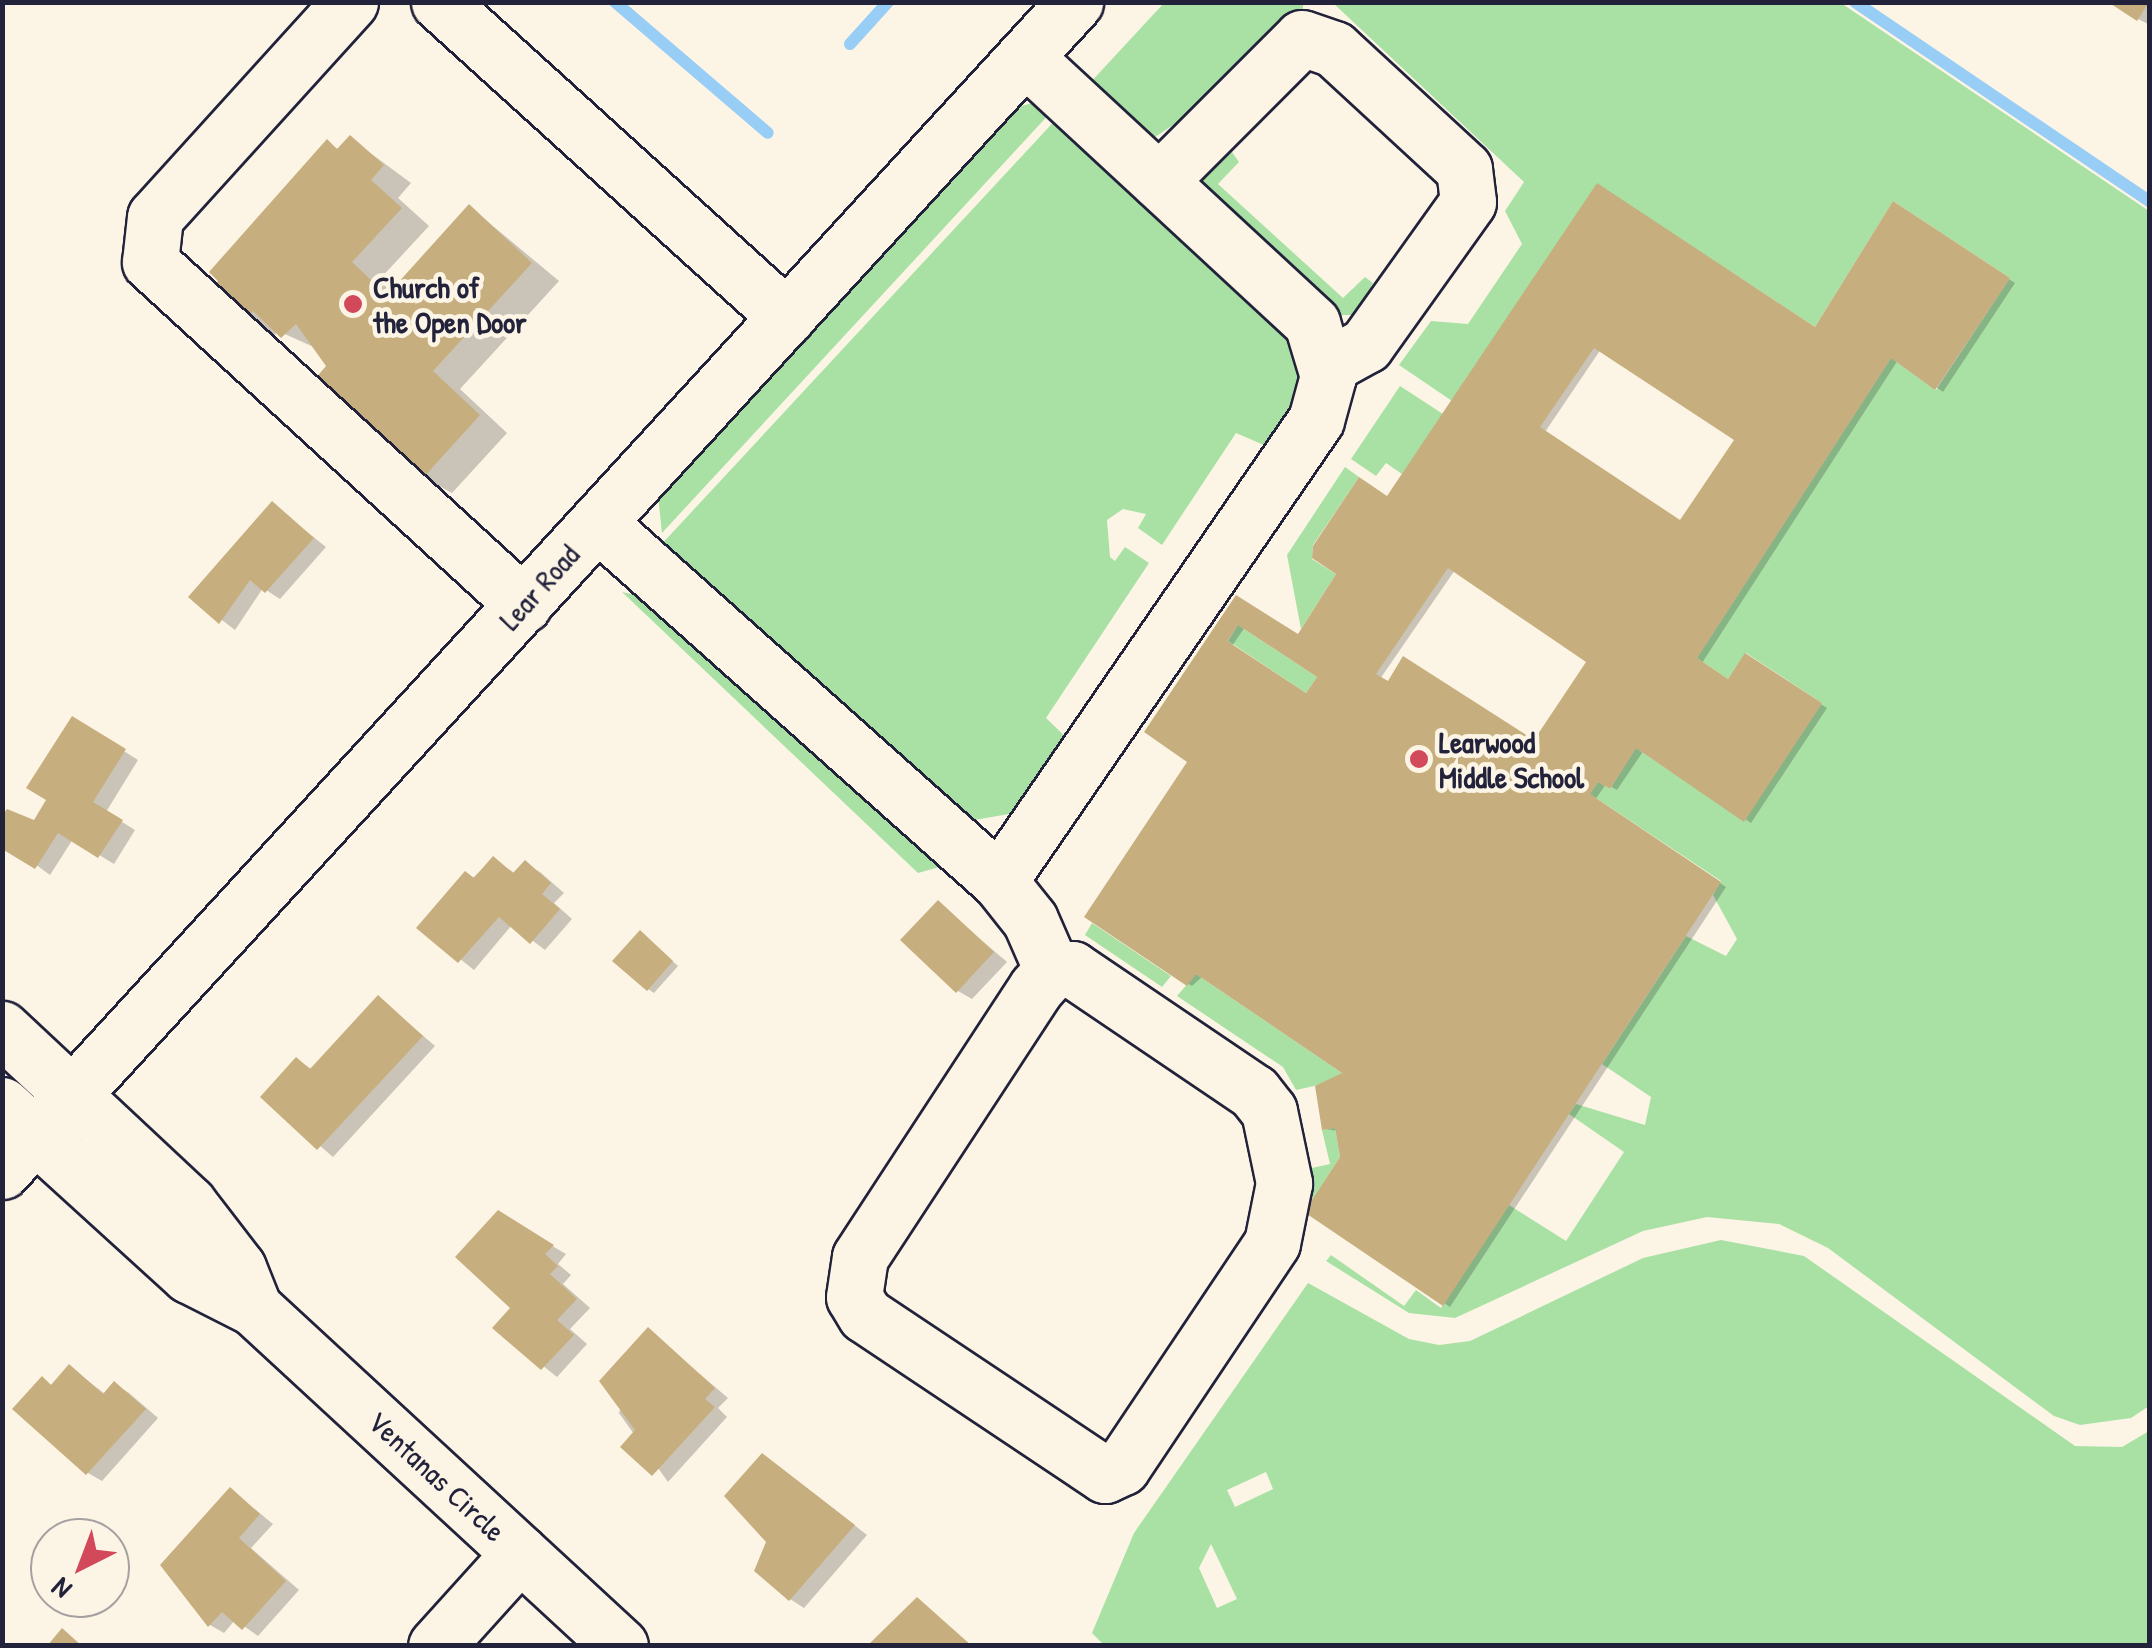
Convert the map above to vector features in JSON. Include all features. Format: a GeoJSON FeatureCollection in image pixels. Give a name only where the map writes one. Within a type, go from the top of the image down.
{"type":"FeatureCollection","features":[{"type":"Feature","properties":{"kind":"street"},"geometry":{"type":"LineString","coordinates":[[350,2],[155,217],[150,262],[524,605]]}},
{"type":"Feature","properties":{"kind":"street"},"geometry":{"type":"LineString","coordinates":[[439,2],[787,317]]}},
{"type":"Feature","properties":{"kind":"street","name":"Lear Road"},"geometry":{"type":"LineString","coordinates":[[14,1137],[74,1094],[1074,2]]}},
{"type":"Feature","properties":{"kind":"street"},"geometry":{"type":"LineString","coordinates":[[1160,182],[1302,38],[1334,48],[1464,170],[1468,202],[1366,346],[1328,366]]}},
{"type":"Feature","properties":{"kind":"street"},"geometry":{"type":"LineString","coordinates":[[998,881],[1316,420],[1328,366],[1312,323],[1025,57]]}},
{"type":"Feature","properties":{"kind":"street"},"geometry":{"type":"LineString","coordinates":[[598,523],[998,881],[1030,920],[1052,970]]}},
{"type":"Feature","properties":{"kind":"street"},"geometry":{"type":"LineString","coordinates":[[1052,970],[1090,979],[1254,1092],[1269,1111],[1284,1183],[1272,1243],[1122,1468],[1105,1475],[865,1314],[854,1297],[860,1257],[1052,970]]}},
{"type":"Feature","properties":{"kind":"street","name":"Ventanas Circle"},"geometry":{"type":"LineString","coordinates":[[2,1029],[210,1228],[254,1308]]}},
{"type":"Feature","properties":{"kind":"street","name":"Ventanas Circle"},"geometry":{"type":"LineString","coordinates":[[14,1137],[189,1276],[254,1308],[620,1646]]}},
{"type":"Feature","properties":{"kind":"street"},"geometry":{"type":"LineString","coordinates":[[436,1646],[520,1553]]}},
{"type":"Feature","properties":{"kind":"green space"},"geometry":{"type":"Polygon","coordinates":[[[1164,3],[1303,3],[1303,14],[1277,22],[1191,113],[1152,139],[1088,85],[1164,3]]]}},
{"type":"Feature","properties":{"kind":"green space"},"geometry":{"type":"Polygon","coordinates":[[[1333,3],[1841,3],[2149,211],[2149,1406],[2131,1418],[2080,1425],[2054,1416],[1828,1248],[1779,1224],[1707,1217],[1643,1231],[1455,1318],[1409,1313],[1326,1261],[1331,1255],[1404,1306],[1416,1290],[1441,1308],[1509,1205],[1566,1241],[1624,1152],[1569,1114],[1576,1104],[1645,1125],[1651,1097],[1602,1064],[1686,936],[1726,956],[1737,939],[1713,895],[1721,881],[1590,794],[1598,782],[1610,789],[1636,748],[1744,821],[1822,703],[1746,653],[1728,679],[1697,658],[1891,358],[1936,390],[2010,278],[1893,201],[1815,327],[1597,184],[1452,401],[1399,365],[1431,321],[1468,324],[1522,244],[1505,211],[1524,182],[1333,3]]]}},
{"type":"Feature","properties":{"kind":"green space"},"geometry":{"type":"Polygon","coordinates":[[[1033,103],[1053,110],[662,533],[658,496],[1017,107],[1033,103]]]}},
{"type":"Feature","properties":{"kind":"green space"},"geometry":{"type":"Polygon","coordinates":[[[1060,115],[1290,328],[1306,385],[1271,448],[1236,433],[1162,545],[1138,528],[1146,514],[1123,509],[1107,520],[1110,557],[1115,561],[1125,547],[1149,563],[1046,718],[1073,744],[1015,813],[974,820],[659,547],[1060,115]]]}},
{"type":"Feature","properties":{"kind":"green space"},"geometry":{"type":"Polygon","coordinates":[[[1232,152],[1239,162],[1218,184],[1343,298],[1365,277],[1373,283],[1355,315],[1336,315],[1201,184],[1201,172],[1232,152]]]}},
{"type":"Feature","properties":{"kind":"green space"},"geometry":{"type":"Polygon","coordinates":[[[1400,386],[1443,414],[1402,474],[1386,463],[1376,476],[1351,459],[1400,386]]]}},
{"type":"Feature","properties":{"kind":"green space"},"geometry":{"type":"Polygon","coordinates":[[[1345,467],[1359,477],[1313,545],[1312,559],[1336,574],[1301,629],[1287,555],[1345,467]]]}},
{"type":"Feature","properties":{"kind":"green space"},"geometry":{"type":"Polygon","coordinates":[[[622,592],[639,596],[943,866],[918,873],[622,592]]]}},
{"type":"Feature","properties":{"kind":"green space"},"geometry":{"type":"Polygon","coordinates":[[[1238,625],[1317,677],[1306,693],[1228,641],[1238,625]]]}},
{"type":"Feature","properties":{"kind":"green space"},"geometry":{"type":"Polygon","coordinates":[[[1092,923],[1171,976],[1162,987],[1085,935],[1092,923]]]}},
{"type":"Feature","properties":{"kind":"green space"},"geometry":{"type":"Polygon","coordinates":[[[1196,974],[1342,1073],[1337,1081],[1296,1090],[1283,1067],[1177,996],[1196,974]]]}},
{"type":"Feature","properties":{"kind":"green space"},"geometry":{"type":"Polygon","coordinates":[[[1335,1128],[1340,1157],[1304,1212],[1303,1170],[1330,1164],[1322,1130],[1335,1128]]]}},
{"type":"Feature","properties":{"kind":"green space"},"geometry":{"type":"Polygon","coordinates":[[[1721,1240],[1804,1256],[2075,1446],[2122,1447],[2149,1431],[2149,1645],[1105,1646],[1092,1633],[1134,1533],[1308,1283],[1409,1339],[1439,1345],[1470,1341],[1643,1258],[1721,1240]],[[1266,1472],[1227,1490],[1235,1507],[1273,1489],[1266,1472]],[[1211,1544],[1199,1568],[1217,1608],[1237,1599],[1211,1544]]]}},
{"type":"Feature","properties":{"kind":"building"},"geometry":{"type":"Polygon","coordinates":[[[2108,2],[2149,2],[2137,21],[2108,2]]]}},
{"type":"Feature","properties":{"kind":"building","name":"Church of the Open Door"},"geometry":{"type":"Polygon","coordinates":[[[350,135],[384,165],[371,180],[402,208],[352,262],[387,295],[469,204],[532,263],[433,371],[480,415],[422,479],[314,380],[326,366],[296,324],[281,338],[253,311],[237,327],[203,297],[218,281],[209,272],[327,139],[337,149],[350,135]]]}},
{"type":"Feature","properties":{"kind":"building","name":"Learwood Middle School"},"geometry":{"type":"Polygon","coordinates":[[[1597,183],[1815,327],[1893,201],[2010,278],[1935,390],[1891,358],[1697,658],[1728,679],[1745,653],[1822,703],[1744,822],[1636,748],[1610,789],[1598,782],[1590,794],[1721,882],[1443,1306],[1304,1212],[1340,1157],[1335,1128],[1322,1130],[1315,1086],[1342,1073],[1196,974],[1187,986],[1084,917],[1187,762],[1144,732],[1236,595],[1298,634],[1336,574],[1312,558],[1313,546],[1359,477],[1387,496],[1597,183]],[[1594,348],[1540,427],[1680,520],[1734,440],[1594,348]],[[1448,568],[1376,674],[1388,681],[1403,656],[1534,740],[1586,662],[1448,568]],[[1238,625],[1227,641],[1306,693],[1317,677],[1238,625]]]}},
{"type":"Feature","properties":{"kind":"building"},"geometry":{"type":"Polygon","coordinates":[[[272,501],[314,538],[265,593],[250,580],[219,624],[188,597],[272,501]]]}},
{"type":"Feature","properties":{"kind":"building"},"geometry":{"type":"Polygon","coordinates":[[[72,716],[126,749],[93,802],[123,820],[98,858],[58,833],[35,869],[2,849],[2,815],[7,809],[34,820],[46,800],[26,788],[72,716]]]}},
{"type":"Feature","properties":{"kind":"building"},"geometry":{"type":"Polygon","coordinates":[[[493,856],[513,873],[525,860],[551,883],[542,894],[560,909],[530,944],[499,917],[458,963],[416,928],[465,871],[474,878],[493,856]]]}},
{"type":"Feature","properties":{"kind":"building"},"geometry":{"type":"Polygon","coordinates":[[[938,900],[994,952],[956,993],[900,940],[938,900]]]}},
{"type":"Feature","properties":{"kind":"building"},"geometry":{"type":"Polygon","coordinates":[[[640,930],[673,961],[647,991],[612,961],[640,930]]]}},
{"type":"Feature","properties":{"kind":"building"},"geometry":{"type":"Polygon","coordinates":[[[378,995],[423,1036],[317,1150],[260,1097],[296,1057],[310,1069],[378,995]]]}},
{"type":"Feature","properties":{"kind":"building"},"geometry":{"type":"Polygon","coordinates":[[[498,1210],[554,1245],[545,1254],[558,1266],[550,1274],[577,1299],[557,1320],[574,1335],[541,1370],[492,1328],[510,1308],[455,1257],[498,1210]]]}},
{"type":"Feature","properties":{"kind":"building"},"geometry":{"type":"Polygon","coordinates":[[[648,1327],[715,1388],[705,1399],[715,1407],[652,1476],[620,1447],[635,1430],[599,1381],[648,1327]]]}},
{"type":"Feature","properties":{"kind":"building"},"geometry":{"type":"Polygon","coordinates":[[[69,1364],[103,1394],[114,1381],[146,1409],[86,1475],[12,1409],[42,1376],[51,1385],[69,1364]]]}},
{"type":"Feature","properties":{"kind":"building"},"geometry":{"type":"Polygon","coordinates":[[[762,1453],[855,1525],[789,1601],[754,1571],[766,1542],[724,1496],[762,1453]]]}},
{"type":"Feature","properties":{"kind":"building"},"geometry":{"type":"Polygon","coordinates":[[[230,1487],[260,1514],[239,1538],[286,1581],[242,1630],[222,1612],[208,1627],[160,1565],[230,1487]]]}},
{"type":"Feature","properties":{"kind":"building"},"geometry":{"type":"Polygon","coordinates":[[[917,1597],[972,1646],[867,1646],[917,1597]]]}},
{"type":"Feature","properties":{"kind":"building"},"geometry":{"type":"Polygon","coordinates":[[[62,1628],[82,1646],[47,1646],[62,1628]]]}},
{"type":"Feature","properties":{"kind":"waterway"},"geometry":{"type":"LineString","coordinates":[[615,2],[768,133]]}},
{"type":"Feature","properties":{"kind":"waterway"},"geometry":{"type":"LineString","coordinates":[[850,44],[888,2]]}},
{"type":"Feature","properties":{"kind":"waterway"},"geometry":{"type":"LineString","coordinates":[[1855,2],[2150,202]]}},
{"type":"Feature","properties":{"kind":"place","name":"Church of the Open Door"},"geometry":{"type":"Point","coordinates":[353,304]}},
{"type":"Feature","properties":{"kind":"place","name":"Learwood Middle School"},"geometry":{"type":"Point","coordinates":[1419,759]}}]}
